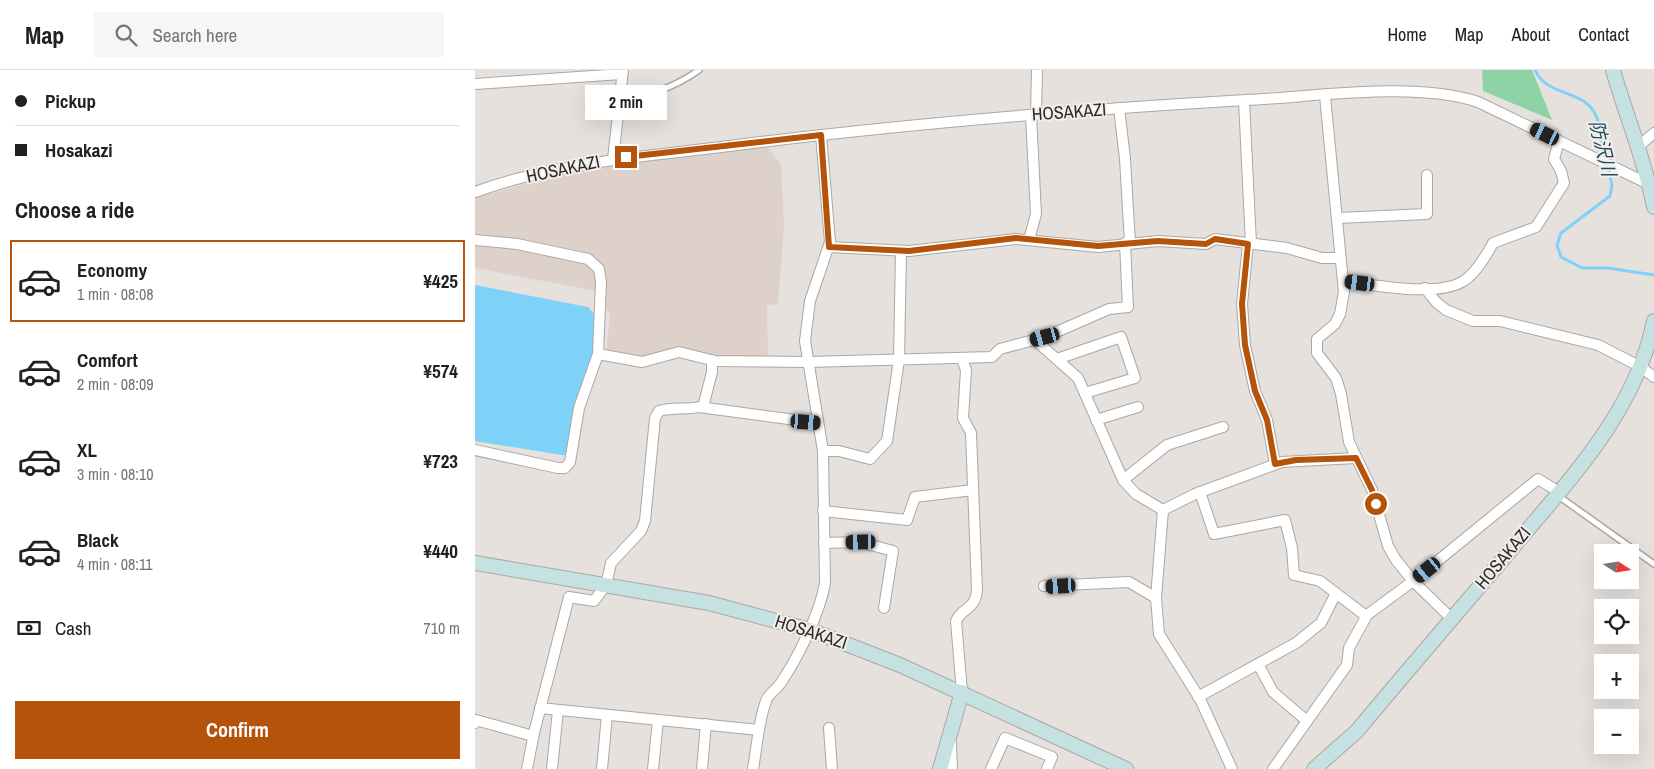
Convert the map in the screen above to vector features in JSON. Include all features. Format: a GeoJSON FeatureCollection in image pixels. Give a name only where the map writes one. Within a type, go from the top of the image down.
{"type":"FeatureCollection","features":[{"type":"Feature","properties":{"kind":"main road"},"geometry":{"type":"LineString","coordinates":[[1613,70],[1652,186],[1654,207]]}},
{"type":"Feature","properties":{"kind":"main road","name":"HOSAKAZI"},"geometry":{"type":"LineString","coordinates":[[1314,769],[1357,731],[1589,456],[1617,414],[1641,368],[1654,321]]}},
{"type":"Feature","properties":{"kind":"main road","name":"HOSAKAZI"},"geometry":{"type":"LineString","coordinates":[[475,564],[709,604],[810,630],[900,665],[962,692],[1126,769]]}},
{"type":"Feature","properties":{"kind":"main road"},"geometry":{"type":"LineString","coordinates":[[940,769],[962,692]]}},
{"type":"Feature","properties":{"kind":"street"},"geometry":{"type":"LineString","coordinates":[[1029,240],[1036,214],[1034,114],[1037,70]]}},
{"type":"Feature","properties":{"kind":"street"},"geometry":{"type":"LineString","coordinates":[[475,84],[623,72],[613,159]]}},
{"type":"Feature","properties":{"kind":"street","name":"HOSAKAZI"},"geometry":{"type":"LineString","coordinates":[[475,192],[576,164],[821,135],[1034,114],[1403,91],[1465,97],[1652,186]]}},
{"type":"Feature","properties":{"kind":"street"},"geometry":{"type":"LineString","coordinates":[[1325,96],[1340,258],[1344,281],[1340,314],[1335,324],[1317,339],[1317,353],[1336,378],[1341,394],[1349,442],[1372,490],[1389,546],[1396,560],[1413,581],[1451,619]]}},
{"type":"Feature","properties":{"kind":"street"},"geometry":{"type":"LineString","coordinates":[[1244,101],[1250,244],[1242,304],[1245,345],[1255,391],[1267,420],[1275,464]]}},
{"type":"Feature","properties":{"kind":"street"},"geometry":{"type":"LineString","coordinates":[[598,354],[641,362],[679,352],[712,360],[808,362],[992,357],[1000,349],[1035,340],[1109,309],[1128,307],[1125,158],[1119,108]]}},
{"type":"Feature","properties":{"kind":"street"},"geometry":{"type":"LineString","coordinates":[[1639,146],[1654,132]]}},
{"type":"Feature","properties":{"kind":"street"},"geometry":{"type":"LineString","coordinates":[[753,769],[759,730],[767,699],[780,684],[810,630],[824,589],[823,451],[805,341],[811,301],[829,247],[821,135]]}},
{"type":"Feature","properties":{"kind":"street"},"geometry":{"type":"LineString","coordinates":[[1344,281],[1409,289],[1441,288],[1462,282],[1478,265],[1493,244],[1535,228],[1564,183],[1561,171],[1554,159],[1559,141]]}},
{"type":"Feature","properties":{"kind":"street"},"geometry":{"type":"LineString","coordinates":[[1337,218],[1427,214],[1427,175]]}},
{"type":"Feature","properties":{"kind":"street"},"geometry":{"type":"LineString","coordinates":[[829,247],[901,251],[943,248],[1007,239],[1098,246],[1158,241],[1206,244],[1215,239],[1304,251],[1322,258],[1340,258]]}},
{"type":"Feature","properties":{"kind":"street"},"geometry":{"type":"LineString","coordinates":[[475,240],[517,244],[588,259],[599,269],[601,282],[598,354],[579,408],[570,462],[565,468],[475,450]]}},
{"type":"Feature","properties":{"kind":"street"},"geometry":{"type":"LineString","coordinates":[[823,451],[839,450],[870,459],[887,441],[899,360],[901,251]]}},
{"type":"Feature","properties":{"kind":"street"},"geometry":{"type":"LineString","coordinates":[[1425,288],[1436,302],[1446,310],[1473,321],[1500,321],[1598,345],[1641,368],[1654,378]]}},
{"type":"Feature","properties":{"kind":"street"},"geometry":{"type":"LineString","coordinates":[[1057,359],[1121,337],[1135,378],[1085,393]]}},
{"type":"Feature","properties":{"kind":"street"},"geometry":{"type":"LineString","coordinates":[[1035,340],[1078,378],[1123,480],[1137,494],[1163,510]]}},
{"type":"Feature","properties":{"kind":"street"},"geometry":{"type":"LineString","coordinates":[[962,359],[966,370],[963,418],[971,433],[976,600],[970,609],[959,614],[956,621],[962,692]]}},
{"type":"Feature","properties":{"kind":"street"},"geometry":{"type":"LineString","coordinates":[[703,408],[712,360]]}},
{"type":"Feature","properties":{"kind":"street"},"geometry":{"type":"LineString","coordinates":[[1096,420],[1137,407]]}},
{"type":"Feature","properties":{"kind":"street"},"geometry":{"type":"LineString","coordinates":[[527,769],[533,736],[569,597],[594,601],[606,585],[611,563],[641,531],[645,522],[655,418],[659,411],[668,408],[686,410],[703,408],[818,423]]}},
{"type":"Feature","properties":{"kind":"street"},"geometry":{"type":"LineString","coordinates":[[1123,480],[1167,445],[1223,427]]}},
{"type":"Feature","properties":{"kind":"street"},"geometry":{"type":"LineString","coordinates":[[1163,510],[1200,492],[1275,464],[1296,460],[1356,458]]}},
{"type":"Feature","properties":{"kind":"street"},"geometry":{"type":"LineString","coordinates":[[1273,769],[1347,665],[1349,648],[1366,616],[1413,581],[1538,479],[1558,493]]}},
{"type":"Feature","properties":{"kind":"street"},"geometry":{"type":"LineString","coordinates":[[823,511],[907,520],[915,497],[973,490]]}},
{"type":"Feature","properties":{"kind":"street"},"geometry":{"type":"LineString","coordinates":[[1200,492],[1214,534],[1285,520],[1292,548],[1294,576],[1320,581],[1366,616]]}},
{"type":"Feature","properties":{"kind":"street"},"geometry":{"type":"LineString","coordinates":[[1163,510],[1156,598],[1159,634],[1198,697],[1232,769]]}},
{"type":"Feature","properties":{"kind":"street"},"geometry":{"type":"LineString","coordinates":[[824,542],[861,542],[893,551],[884,608]]}},
{"type":"Feature","properties":{"kind":"street"},"geometry":{"type":"LineString","coordinates":[[1044,586],[1129,582],[1156,598]]}},
{"type":"Feature","properties":{"kind":"street"},"geometry":{"type":"LineString","coordinates":[[1198,697],[1296,643],[1321,623],[1336,593]]}},
{"type":"Feature","properties":{"kind":"street"},"geometry":{"type":"LineString","coordinates":[[1258,664],[1273,692],[1307,722]]}},
{"type":"Feature","properties":{"kind":"street"},"geometry":{"type":"LineString","coordinates":[[540,708],[759,730]]}},
{"type":"Feature","properties":{"kind":"street"},"geometry":{"type":"LineString","coordinates":[[552,769],[558,710]]}},
{"type":"Feature","properties":{"kind":"street"},"geometry":{"type":"LineString","coordinates":[[602,769],[607,715]]}},
{"type":"Feature","properties":{"kind":"street"},"geometry":{"type":"LineString","coordinates":[[475,723],[476,720],[533,736]]}},
{"type":"Feature","properties":{"kind":"street"},"geometry":{"type":"LineString","coordinates":[[653,769],[658,720]]}},
{"type":"Feature","properties":{"kind":"street"},"geometry":{"type":"LineString","coordinates":[[952,769],[953,722]]}},
{"type":"Feature","properties":{"kind":"street"},"geometry":{"type":"LineString","coordinates":[[702,769],[706,724]]}},
{"type":"Feature","properties":{"kind":"street"},"geometry":{"type":"LineString","coordinates":[[829,728],[832,769]]}},
{"type":"Feature","properties":{"kind":"street"},"geometry":{"type":"LineString","coordinates":[[991,769],[1005,738],[1052,757],[1047,769]]}},
{"type":"Feature","properties":{"kind":"lane"},"geometry":{"type":"LineString","coordinates":[[620,97],[635,97],[661,90],[685,80],[699,70]]}},
{"type":"Feature","properties":{"kind":"lane"},"geometry":{"type":"LineString","coordinates":[[1558,493],[1654,564]]}},
{"type":"Feature","properties":{"kind":"shaded area"},"geometry":{"type":"Polygon","coordinates":[[[763,147],[769,149],[781,164],[784,225],[778,304],[767,305],[768,358],[714,357],[679,348],[644,359],[606,353],[610,315],[596,291],[475,268],[475,198],[557,175],[645,161],[763,147]]]}},
{"type":"Feature","properties":{"kind":"green space"},"geometry":{"type":"Polygon","coordinates":[[[1482,70],[1532,70],[1552,120],[1483,91],[1482,70]]]}},
{"type":"Feature","properties":{"kind":"water"},"geometry":{"type":"Polygon","coordinates":[[[475,285],[588,307],[597,317],[593,354],[568,456],[475,441],[475,285]]]}},
{"type":"Feature","properties":{"kind":"waterway","name":"防沢川"},"geometry":{"type":"LineString","coordinates":[[1535,70],[1547,84],[1579,98],[1592,109],[1598,120],[1605,159]]}},
{"type":"Feature","properties":{"kind":"waterway","name":"防沢川"},"geometry":{"type":"LineString","coordinates":[[1608,168],[1612,185],[1610,196],[1561,233],[1557,245],[1561,257],[1582,268],[1608,268],[1654,275]]}},
{"type":"Feature","properties":{"kind":"route"},"geometry":{"type":"LineString","coordinates":[[626,157],[685,152],[821,135],[829,247],[909,251],[1016,238],[1080,246],[1158,241],[1206,244],[1215,239],[1248,244],[1242,304],[1245,345],[1255,391],[1267,420],[1275,464],[1296,460],[1356,458],[1372,490],[1376,504]]}}]}
